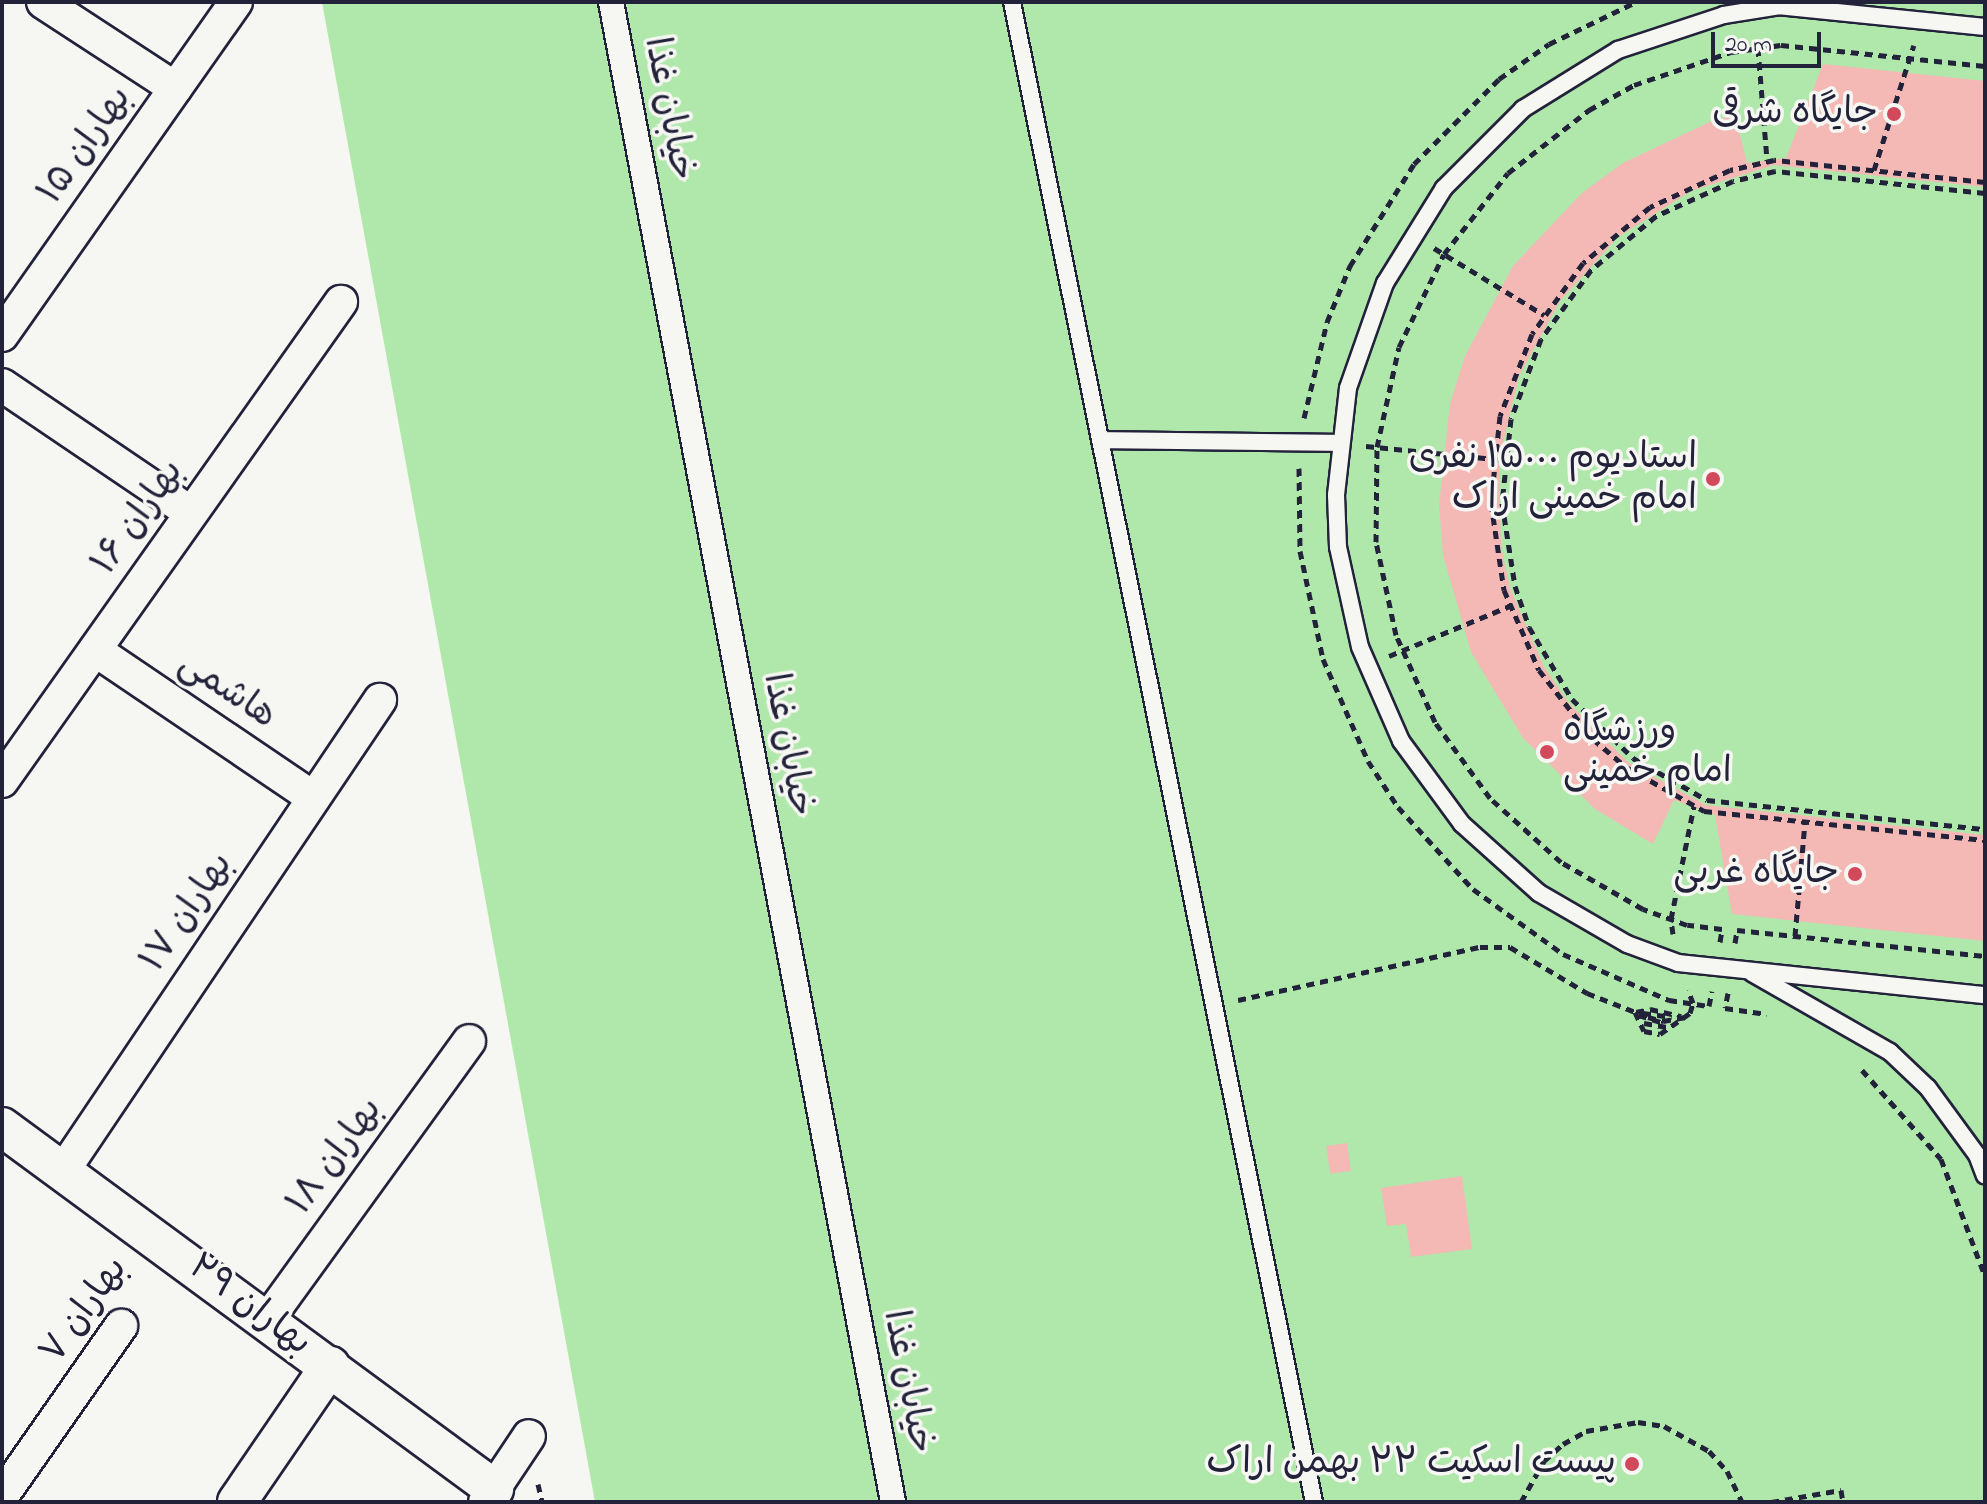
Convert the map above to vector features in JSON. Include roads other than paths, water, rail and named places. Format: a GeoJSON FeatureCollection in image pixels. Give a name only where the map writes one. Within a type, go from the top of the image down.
{"type":"FeatureCollection","features":[{"type":"Feature","properties":{"kind":"street"},"geometry":{"type":"LineString","coordinates":[[43,2],[175,88]]}},
{"type":"Feature","properties":{"kind":"street","name":"بهاران ۱۵"},"geometry":{"type":"LineString","coordinates":[[3,331],[236,2]]}},
{"type":"Feature","properties":{"kind":"street","name":"خیابان غذا"},"geometry":{"type":"LineString","coordinates":[[611,2],[893,1502]]}},
{"type":"Feature","properties":{"kind":"street","name":"بهاران ۱۶"},"geometry":{"type":"LineString","coordinates":[[2,781],[341,302]]}},
{"type":"Feature","properties":{"kind":"street"},"geometry":{"type":"LineString","coordinates":[[2,385],[191,513]]}},
{"type":"Feature","properties":{"kind":"street","name":"هاشمی"},"geometry":{"type":"LineString","coordinates":[[95,650],[314,798]]}},
{"type":"Feature","properties":{"kind":"street","name":"بهاران ۱۷"},"geometry":{"type":"LineString","coordinates":[[63,1171],[380,700]]}},
{"type":"Feature","properties":{"kind":"street","name":"بهاران ۱۸"},"geometry":{"type":"LineString","coordinates":[[268,1319],[469,1041]]}},
{"type":"Feature","properties":{"kind":"street","name":"بهاران ۲۹"},"geometry":{"type":"LineString","coordinates":[[2,1127],[268,1319],[489,1496]]}},
{"type":"Feature","properties":{"kind":"street","name":"بهاران ۷"},"geometry":{"type":"LineString","coordinates":[[2,1496],[121,1326]]}},
{"type":"Feature","properties":{"kind":"street"},"geometry":{"type":"LineString","coordinates":[[237,1502],[330,1366]]}},
{"type":"Feature","properties":{"kind":"street"},"geometry":{"type":"LineString","coordinates":[[489,1496],[529,1436]]}},
{"type":"Feature","properties":{"kind":"lane"},"geometry":{"type":"LineString","coordinates":[[1012,2],[1314,1502]]}},
{"type":"Feature","properties":{"kind":"lane"},"geometry":{"type":"LineString","coordinates":[[1985,27],[1780,4],[1670,30],[1569,77],[1481,146],[1411,233],[1363,334],[1339,443],[1338,547],[1366,665],[1401,741],[1430,784],[1498,861],[1560,907],[1627,944],[1678,963],[1985,995]]}},
{"type":"Feature","properties":{"kind":"lane"},"geometry":{"type":"LineString","coordinates":[[1100,440],[1339,443]]}},
{"type":"Feature","properties":{"kind":"lane"},"geometry":{"type":"LineString","coordinates":[[1748,970],[1890,1052],[1928,1088],[1977,1155],[1985,1176]]}},
{"type":"Feature","properties":{"kind":"place","name":"جایگاه شرقی"},"geometry":{"type":"Point","coordinates":[1894,114]}},
{"type":"Feature","properties":{"kind":"place","name":"استادیوم ۱۵۰۰۰ نفری امام خمینی اراک"},"geometry":{"type":"Point","coordinates":[1713,479]}},
{"type":"Feature","properties":{"kind":"place","name":"ورزشگاه امام خمینی"},"geometry":{"type":"Point","coordinates":[1547,752]}},
{"type":"Feature","properties":{"kind":"place","name":"جایگاه غربی"},"geometry":{"type":"Point","coordinates":[1855,874]}},
{"type":"Feature","properties":{"kind":"place","name":"پیست اسکیت ۲۲ بهمن اراک"},"geometry":{"type":"Point","coordinates":[1632,1464]}}]}
